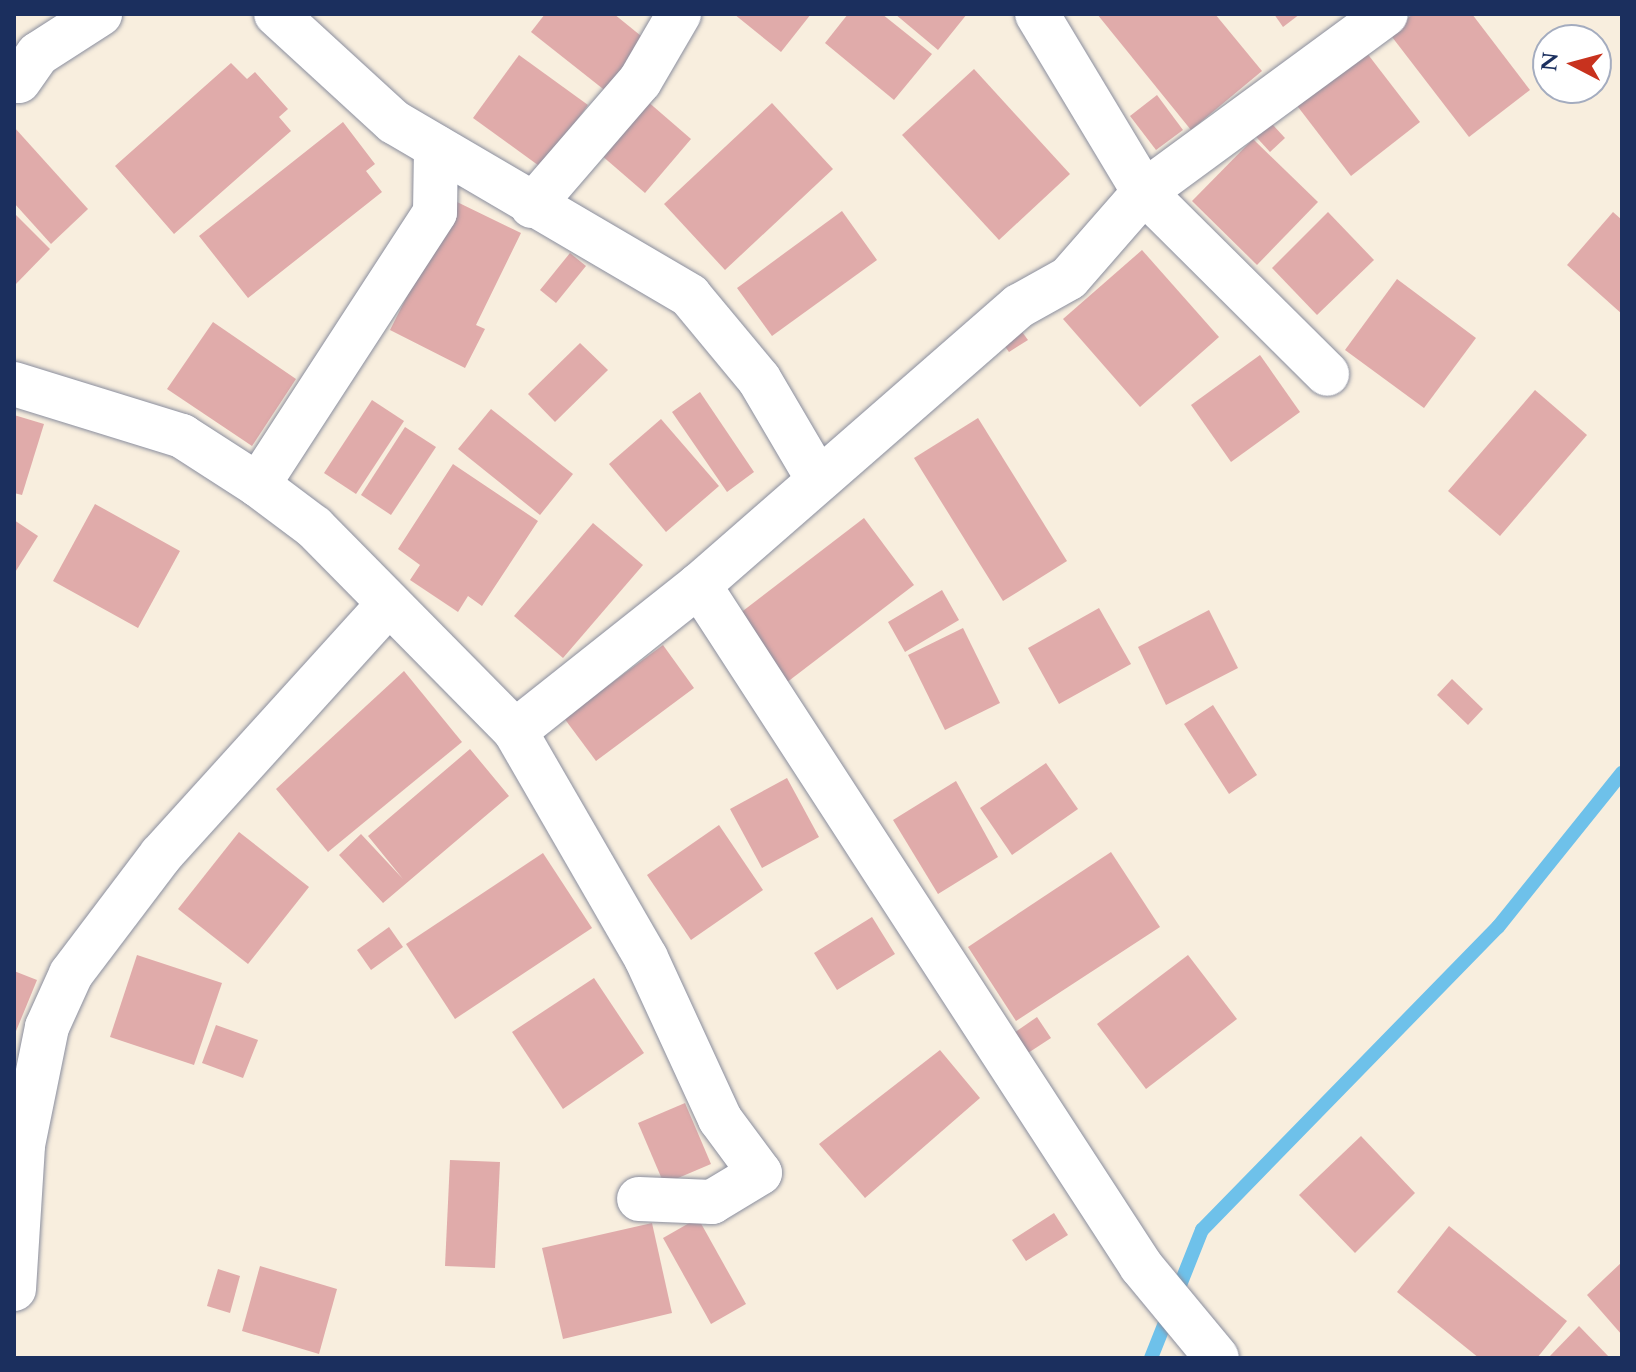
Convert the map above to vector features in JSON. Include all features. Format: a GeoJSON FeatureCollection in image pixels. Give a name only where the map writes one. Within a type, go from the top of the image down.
{"type":"FeatureCollection","features":[{"type":"Feature","properties":{"kind":"street"},"geometry":{"type":"LineString","coordinates":[[19,81],[38,54],[100,14]]}},
{"type":"Feature","properties":{"kind":"street"},"geometry":{"type":"LineString","coordinates":[[276,14],[394,122],[532,206],[690,296],[759,379],[817,478]]}},
{"type":"Feature","properties":{"kind":"street"},"geometry":{"type":"LineString","coordinates":[[532,206],[640,81],[679,14]]}},
{"type":"Feature","properties":{"kind":"street"},"geometry":{"type":"LineString","coordinates":[[1037,14],[1144,192],[1327,374]]}},
{"type":"Feature","properties":{"kind":"street"},"geometry":{"type":"LineString","coordinates":[[515,731],[699,585],[817,478],[1019,306],[1069,278],[1144,192],[1386,14]]}},
{"type":"Feature","properties":{"kind":"street"},"geometry":{"type":"LineString","coordinates":[[258,485],[435,212],[436,147]]}},
{"type":"Feature","properties":{"kind":"street"},"geometry":{"type":"LineString","coordinates":[[14,384],[182,436],[258,485],[314,527],[387,606],[515,731],[646,958],[720,1119],[760,1173],[712,1202],[639,1199]]}},
{"type":"Feature","properties":{"kind":"street"},"geometry":{"type":"LineString","coordinates":[[699,585],[1141,1266],[1217,1358]]}},
{"type":"Feature","properties":{"kind":"street"},"geometry":{"type":"LineString","coordinates":[[14,1289],[23,1145],[47,1027],[71,974],[161,855],[387,606]]}},
{"type":"Feature","properties":{"kind":"building"},"geometry":{"type":"Polygon","coordinates":[[[545,14],[614,14],[651,44],[612,96],[531,32],[545,14]]]}},
{"type":"Feature","properties":{"kind":"building"},"geometry":{"type":"Polygon","coordinates":[[[734,14],[811,14],[781,52],[734,14]]]}},
{"type":"Feature","properties":{"kind":"building"},"geometry":{"type":"Polygon","coordinates":[[[848,14],[882,14],[932,54],[894,100],[825,43],[848,14]]]}},
{"type":"Feature","properties":{"kind":"building"},"geometry":{"type":"Polygon","coordinates":[[[895,14],[967,14],[938,50],[895,14]]]}},
{"type":"Feature","properties":{"kind":"building"},"geometry":{"type":"Polygon","coordinates":[[[1097,14],[1215,14],[1262,71],[1191,130],[1097,14]]]}},
{"type":"Feature","properties":{"kind":"building"},"geometry":{"type":"Polygon","coordinates":[[[1274,14],[1300,14],[1283,27],[1274,14]]]}},
{"type":"Feature","properties":{"kind":"building"},"geometry":{"type":"Polygon","coordinates":[[[1413,14],[1472,14],[1530,90],[1469,137],[1389,33],[1413,14]]]}},
{"type":"Feature","properties":{"kind":"building"},"geometry":{"type":"Polygon","coordinates":[[[1363,48],[1420,122],[1351,176],[1295,103],[1363,48]]]}},
{"type":"Feature","properties":{"kind":"building"},"geometry":{"type":"Polygon","coordinates":[[[519,55],[588,105],[542,168],[473,118],[519,55]]]}},
{"type":"Feature","properties":{"kind":"building"},"geometry":{"type":"Polygon","coordinates":[[[231,63],[247,79],[255,72],[288,109],[279,117],[291,131],[174,234],[115,166],[231,63]]]}},
{"type":"Feature","properties":{"kind":"building"},"geometry":{"type":"Polygon","coordinates":[[[974,69],[1070,174],[999,240],[902,135],[974,69]]]}},
{"type":"Feature","properties":{"kind":"building"},"geometry":{"type":"Polygon","coordinates":[[[639,94],[691,139],[645,193],[593,148],[639,94]]]}},
{"type":"Feature","properties":{"kind":"building"},"geometry":{"type":"Polygon","coordinates":[[[1157,95],[1183,130],[1156,150],[1130,116],[1157,95]]]}},
{"type":"Feature","properties":{"kind":"building"},"geometry":{"type":"Polygon","coordinates":[[[772,103],[833,169],[725,270],[664,204],[772,103]]]}},
{"type":"Feature","properties":{"kind":"building"},"geometry":{"type":"Polygon","coordinates":[[[1263,114],[1285,138],[1270,152],[1248,128],[1263,114]]]}},
{"type":"Feature","properties":{"kind":"building"},"geometry":{"type":"Polygon","coordinates":[[[343,122],[375,164],[366,171],[382,192],[248,298],[199,236],[343,122]]]}},
{"type":"Feature","properties":{"kind":"building"},"geometry":{"type":"Polygon","coordinates":[[[14,127],[88,209],[51,244],[14,203],[14,127]]]}},
{"type":"Feature","properties":{"kind":"building"},"geometry":{"type":"Polygon","coordinates":[[[1253,139],[1318,202],[1257,265],[1192,201],[1253,139]]]}},
{"type":"Feature","properties":{"kind":"building"},"geometry":{"type":"Polygon","coordinates":[[[455,201],[521,233],[476,325],[485,329],[465,368],[390,330],[455,201]]]}},
{"type":"Feature","properties":{"kind":"building"},"geometry":{"type":"Polygon","coordinates":[[[842,211],[877,260],[772,336],[737,288],[842,211]]]}},
{"type":"Feature","properties":{"kind":"building"},"geometry":{"type":"Polygon","coordinates":[[[1328,212],[1374,260],[1317,315],[1272,268],[1328,212]]]}},
{"type":"Feature","properties":{"kind":"building"},"geometry":{"type":"Polygon","coordinates":[[[1613,212],[1622,220],[1622,314],[1567,265],[1613,212]]]}},
{"type":"Feature","properties":{"kind":"building"},"geometry":{"type":"Polygon","coordinates":[[[14,213],[50,249],[14,286],[14,213]]]}},
{"type":"Feature","properties":{"kind":"building"},"geometry":{"type":"Polygon","coordinates":[[[1142,250],[1219,337],[1140,407],[1063,319],[1142,250]]]}},
{"type":"Feature","properties":{"kind":"building"},"geometry":{"type":"Polygon","coordinates":[[[570,253],[586,266],[556,303],[540,290],[570,253]]]}},
{"type":"Feature","properties":{"kind":"building"},"geometry":{"type":"Polygon","coordinates":[[[1397,279],[1476,338],[1424,408],[1345,350],[1397,279]]]}},
{"type":"Feature","properties":{"kind":"building"},"geometry":{"type":"Polygon","coordinates":[[[1014,321],[1028,340],[1009,352],[996,334],[1014,321]]]}},
{"type":"Feature","properties":{"kind":"building"},"geometry":{"type":"Polygon","coordinates":[[[213,322],[296,379],[252,446],[167,389],[213,322]]]}},
{"type":"Feature","properties":{"kind":"building"},"geometry":{"type":"Polygon","coordinates":[[[580,343],[608,370],[555,422],[528,394],[580,343]]]}},
{"type":"Feature","properties":{"kind":"building"},"geometry":{"type":"Polygon","coordinates":[[[1260,355],[1300,412],[1231,462],[1191,405],[1260,355]]]}},
{"type":"Feature","properties":{"kind":"building"},"geometry":{"type":"Polygon","coordinates":[[[1535,390],[1587,435],[1500,536],[1448,491],[1535,390]]]}},
{"type":"Feature","properties":{"kind":"building"},"geometry":{"type":"Polygon","coordinates":[[[700,392],[754,472],[727,492],[672,412],[700,392]]]}},
{"type":"Feature","properties":{"kind":"building"},"geometry":{"type":"Polygon","coordinates":[[[372,400],[404,421],[356,494],[324,473],[372,400]]]}},
{"type":"Feature","properties":{"kind":"building"},"geometry":{"type":"Polygon","coordinates":[[[491,409],[573,474],[540,515],[458,449],[491,409]]]}},
{"type":"Feature","properties":{"kind":"building"},"geometry":{"type":"Polygon","coordinates":[[[14,415],[44,424],[22,495],[14,493],[14,415]]]}},
{"type":"Feature","properties":{"kind":"building"},"geometry":{"type":"Polygon","coordinates":[[[978,418],[1067,561],[1003,601],[914,458],[978,418]]]}},
{"type":"Feature","properties":{"kind":"building"},"geometry":{"type":"Polygon","coordinates":[[[661,419],[719,486],[666,532],[609,464],[661,419]]]}},
{"type":"Feature","properties":{"kind":"building"},"geometry":{"type":"Polygon","coordinates":[[[405,427],[436,447],[391,515],[361,495],[405,427]]]}},
{"type":"Feature","properties":{"kind":"building"},"geometry":{"type":"Polygon","coordinates":[[[453,464],[538,521],[482,606],[468,596],[458,612],[410,580],[420,565],[398,549],[453,464]]]}},
{"type":"Feature","properties":{"kind":"building"},"geometry":{"type":"Polygon","coordinates":[[[95,504],[180,551],[138,628],[53,581],[95,504]]]}},
{"type":"Feature","properties":{"kind":"building"},"geometry":{"type":"Polygon","coordinates":[[[864,518],[914,585],[786,683],[735,617],[864,518]]]}},
{"type":"Feature","properties":{"kind":"building"},"geometry":{"type":"Polygon","coordinates":[[[14,520],[38,536],[14,574],[14,520]]]}},
{"type":"Feature","properties":{"kind":"building"},"geometry":{"type":"Polygon","coordinates":[[[593,523],[643,565],[563,658],[514,616],[593,523]]]}},
{"type":"Feature","properties":{"kind":"building"},"geometry":{"type":"Polygon","coordinates":[[[942,590],[959,620],[905,652],[888,622],[942,590]]]}},
{"type":"Feature","properties":{"kind":"building"},"geometry":{"type":"Polygon","coordinates":[[[1099,608],[1131,664],[1059,704],[1028,648],[1099,608]]]}},
{"type":"Feature","properties":{"kind":"building"},"geometry":{"type":"Polygon","coordinates":[[[1209,610],[1238,668],[1166,705],[1138,647],[1209,610]]]}},
{"type":"Feature","properties":{"kind":"building"},"geometry":{"type":"Polygon","coordinates":[[[963,628],[1000,703],[945,730],[908,655],[963,628]]]}},
{"type":"Feature","properties":{"kind":"building"},"geometry":{"type":"Polygon","coordinates":[[[663,645],[694,688],[596,761],[564,718],[663,645]]]}},
{"type":"Feature","properties":{"kind":"building"},"geometry":{"type":"Polygon","coordinates":[[[404,671],[462,742],[328,852],[276,789],[404,671]]]}},
{"type":"Feature","properties":{"kind":"building"},"geometry":{"type":"Polygon","coordinates":[[[1452,679],[1483,709],[1468,725],[1437,695],[1452,679]]]}},
{"type":"Feature","properties":{"kind":"building"},"geometry":{"type":"Polygon","coordinates":[[[1213,705],[1257,775],[1229,794],[1184,724],[1213,705]]]}},
{"type":"Feature","properties":{"kind":"building"},"geometry":{"type":"Polygon","coordinates":[[[470,749],[509,796],[383,903],[339,855],[361,834],[403,879],[368,836],[470,749]]]}},
{"type":"Feature","properties":{"kind":"building"},"geometry":{"type":"Polygon","coordinates":[[[1046,763],[1078,809],[1012,855],[980,808],[1046,763]]]}},
{"type":"Feature","properties":{"kind":"building"},"geometry":{"type":"Polygon","coordinates":[[[787,778],[819,837],[762,868],[730,809],[787,778]]]}},
{"type":"Feature","properties":{"kind":"building"},"geometry":{"type":"Polygon","coordinates":[[[956,781],[998,857],[938,894],[893,820],[956,781]]]}},
{"type":"Feature","properties":{"kind":"building"},"geometry":{"type":"Polygon","coordinates":[[[719,825],[763,890],[691,940],[647,875],[719,825]]]}},
{"type":"Feature","properties":{"kind":"building"},"geometry":{"type":"Polygon","coordinates":[[[239,832],[309,887],[248,964],[178,909],[239,832]]]}},
{"type":"Feature","properties":{"kind":"building"},"geometry":{"type":"Polygon","coordinates":[[[1111,852],[1160,927],[1016,1021],[968,947],[1111,852]]]}},
{"type":"Feature","properties":{"kind":"building"},"geometry":{"type":"Polygon","coordinates":[[[543,853],[592,928],[455,1019],[406,944],[543,853]]]}},
{"type":"Feature","properties":{"kind":"building"},"geometry":{"type":"Polygon","coordinates":[[[872,917],[895,954],[837,990],[814,953],[872,917]]]}},
{"type":"Feature","properties":{"kind":"building"},"geometry":{"type":"Polygon","coordinates":[[[389,927],[403,947],[371,970],[357,950],[389,927]]]}},
{"type":"Feature","properties":{"kind":"building"},"geometry":{"type":"Polygon","coordinates":[[[137,955],[222,983],[194,1065],[110,1037],[137,955]]]}},
{"type":"Feature","properties":{"kind":"building"},"geometry":{"type":"Polygon","coordinates":[[[1188,955],[1237,1019],[1146,1089],[1097,1024],[1188,955]]]}},
{"type":"Feature","properties":{"kind":"building"},"geometry":{"type":"Polygon","coordinates":[[[14,971],[37,980],[14,1036],[14,971]]]}},
{"type":"Feature","properties":{"kind":"building"},"geometry":{"type":"Polygon","coordinates":[[[594,978],[644,1053],[563,1109],[512,1032],[594,978]]]}},
{"type":"Feature","properties":{"kind":"building"},"geometry":{"type":"Polygon","coordinates":[[[1037,1017],[1051,1038],[1028,1053],[1014,1033],[1037,1017]]]}},
{"type":"Feature","properties":{"kind":"building"},"geometry":{"type":"Polygon","coordinates":[[[216,1025],[258,1040],[243,1078],[202,1063],[216,1025]]]}},
{"type":"Feature","properties":{"kind":"building"},"geometry":{"type":"Polygon","coordinates":[[[940,1050],[980,1098],[865,1198],[819,1144],[940,1050]]]}},
{"type":"Feature","properties":{"kind":"building"},"geometry":{"type":"Polygon","coordinates":[[[685,1103],[711,1164],[664,1184],[638,1123],[685,1103]]]}},
{"type":"Feature","properties":{"kind":"building"},"geometry":{"type":"Polygon","coordinates":[[[1361,1136],[1415,1193],[1355,1253],[1299,1195],[1361,1136]]]}},
{"type":"Feature","properties":{"kind":"building"},"geometry":{"type":"Polygon","coordinates":[[[450,1160],[500,1162],[495,1268],[445,1266],[450,1160]]]}},
{"type":"Feature","properties":{"kind":"building"},"geometry":{"type":"Polygon","coordinates":[[[1054,1213],[1068,1235],[1026,1261],[1012,1240],[1054,1213]]]}},
{"type":"Feature","properties":{"kind":"building"},"geometry":{"type":"Polygon","coordinates":[[[698,1218],[746,1304],[711,1324],[663,1238],[698,1218]]]}},
{"type":"Feature","properties":{"kind":"building"},"geometry":{"type":"Polygon","coordinates":[[[652,1223],[672,1313],[563,1339],[542,1248],[652,1223]]]}},
{"type":"Feature","properties":{"kind":"building"},"geometry":{"type":"Polygon","coordinates":[[[1449,1226],[1567,1321],[1537,1358],[1479,1358],[1397,1292],[1449,1226]]]}},
{"type":"Feature","properties":{"kind":"building"},"geometry":{"type":"Polygon","coordinates":[[[1622,1262],[1622,1335],[1587,1295],[1622,1262]]]}},
{"type":"Feature","properties":{"kind":"building"},"geometry":{"type":"Polygon","coordinates":[[[260,1266],[337,1289],[319,1354],[242,1331],[260,1266]]]}},
{"type":"Feature","properties":{"kind":"building"},"geometry":{"type":"Polygon","coordinates":[[[218,1269],[240,1276],[230,1313],[207,1306],[218,1269]]]}},
{"type":"Feature","properties":{"kind":"building"},"geometry":{"type":"Polygon","coordinates":[[[1579,1326],[1610,1358],[1548,1358],[1579,1326]]]}},
{"type":"Feature","properties":{"kind":"waterway"},"geometry":{"type":"LineString","coordinates":[[1151,1358],[1202,1230],[1498,927],[1622,773]]}}]}
